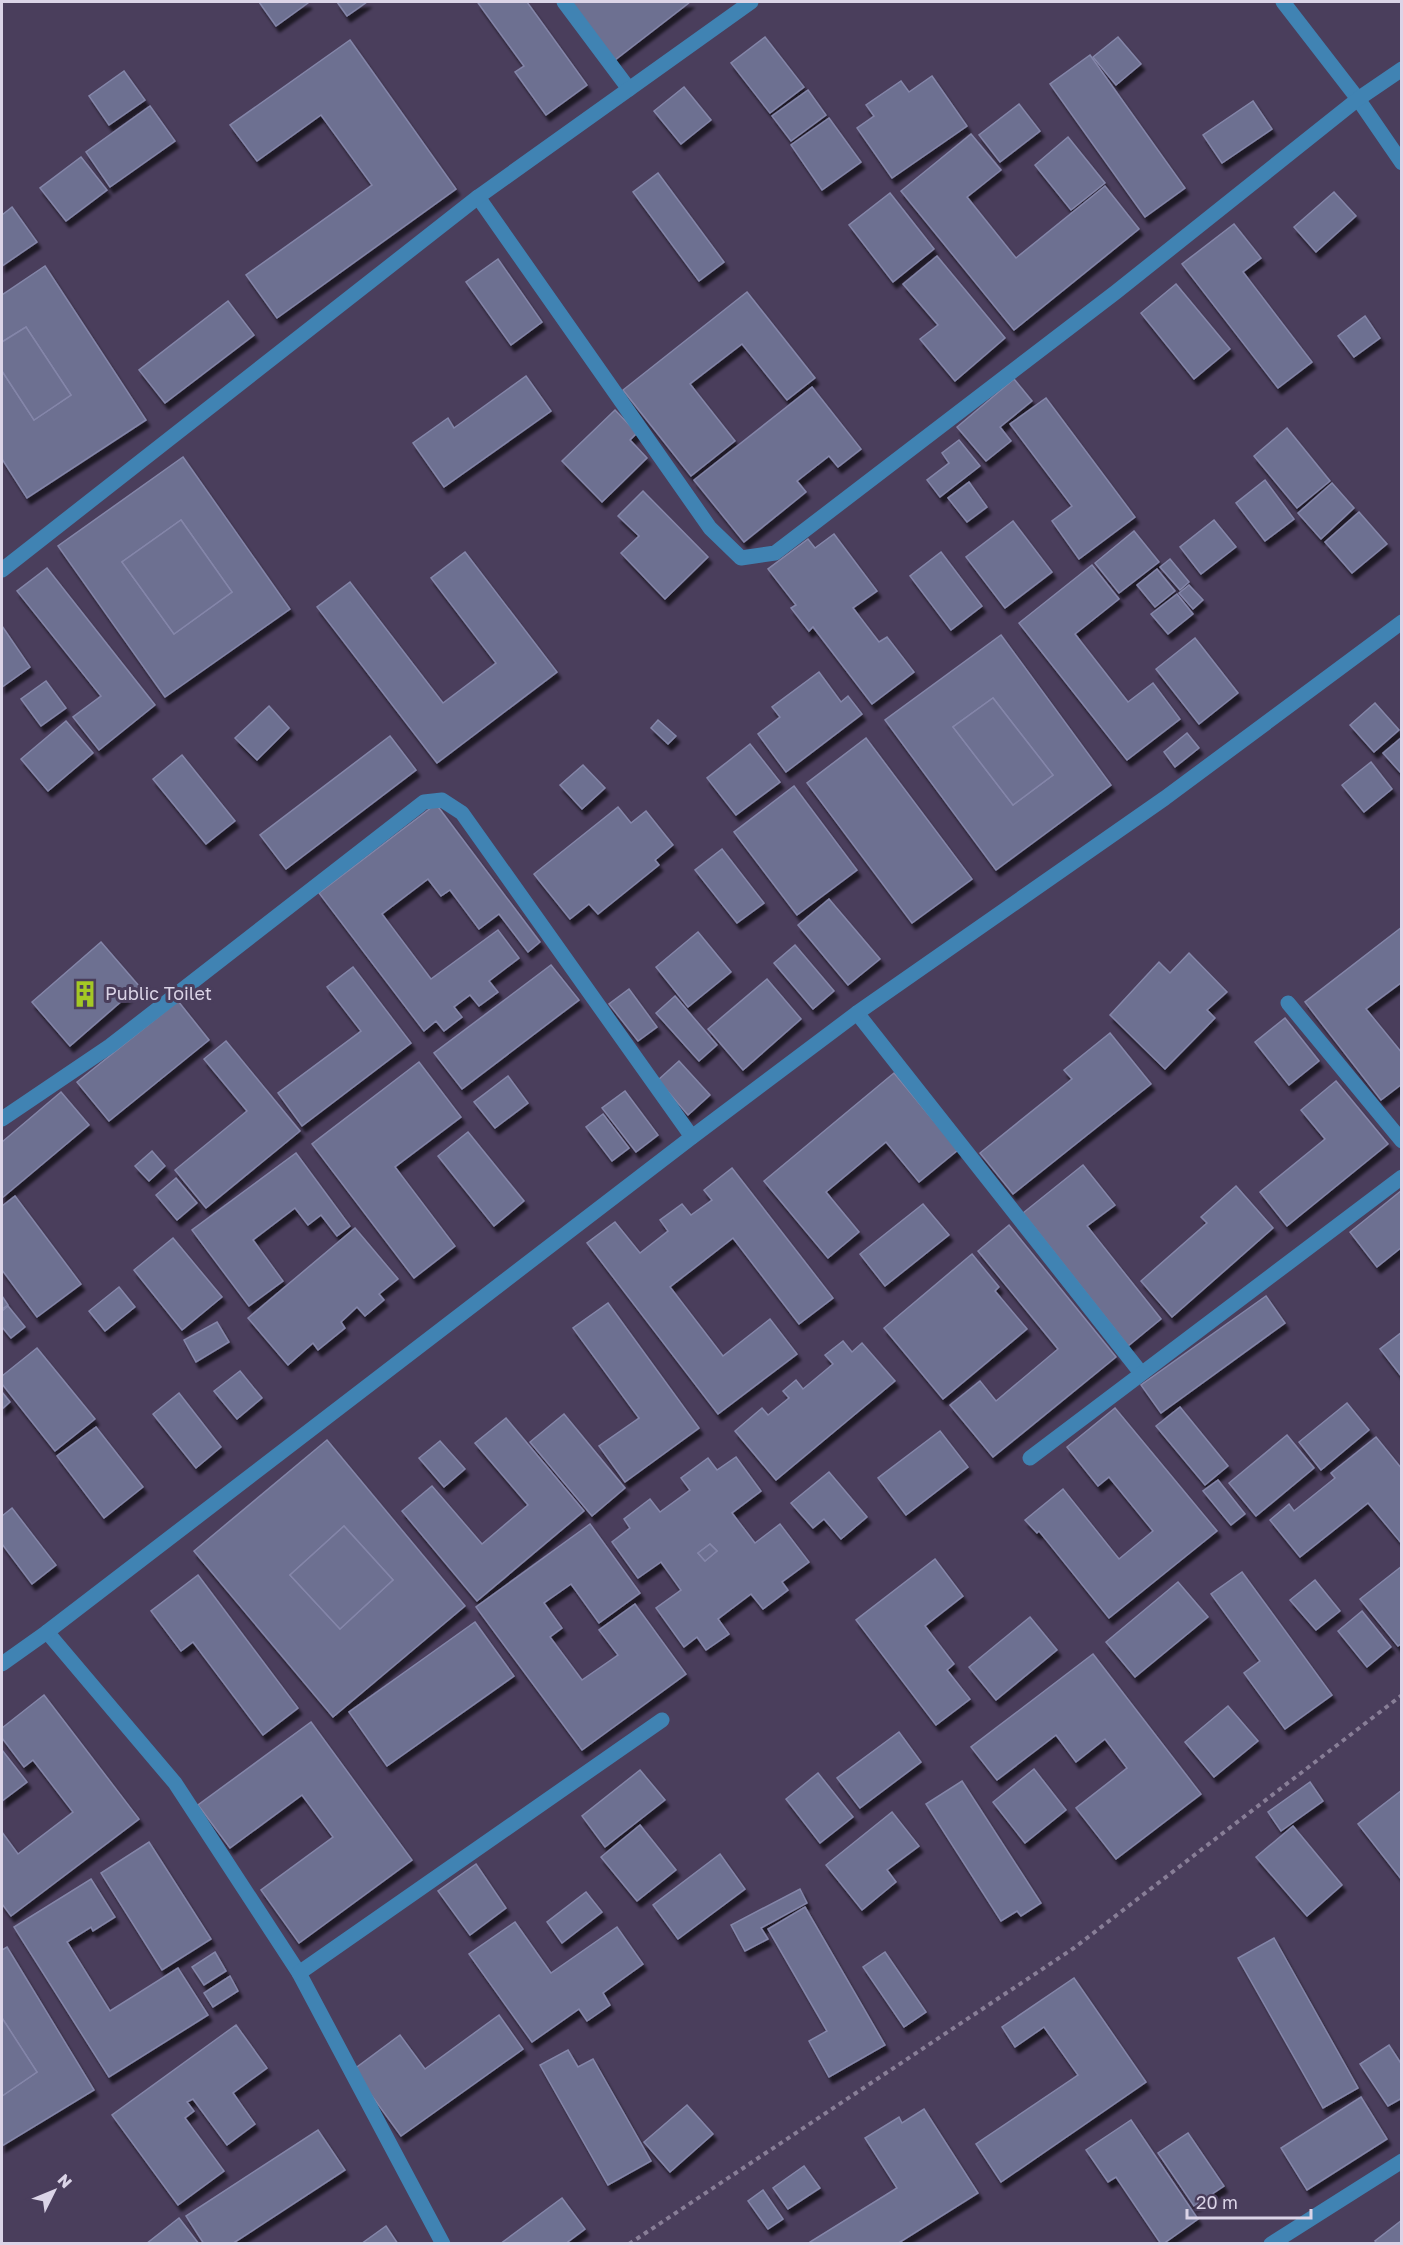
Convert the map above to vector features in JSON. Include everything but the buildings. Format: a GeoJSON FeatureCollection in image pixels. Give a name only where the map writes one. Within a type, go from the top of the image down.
{"type":"FeatureCollection","features":[{"type":"Feature","properties":{"kind":"street"},"geometry":{"type":"LineString","coordinates":[[564,2],[629,89]]}},
{"type":"Feature","properties":{"kind":"street"},"geometry":{"type":"LineString","coordinates":[[2,570],[478,197],[751,2]]}},
{"type":"Feature","properties":{"kind":"street"},"geometry":{"type":"LineString","coordinates":[[1283,2],[1358,99],[1401,163]]}},
{"type":"Feature","properties":{"kind":"street"},"geometry":{"type":"LineString","coordinates":[[478,197],[710,528],[741,558],[775,553],[1116,292],[1358,99],[1401,69]]}},
{"type":"Feature","properties":{"kind":"street"},"geometry":{"type":"LineString","coordinates":[[2,1664],[47,1632],[857,1013],[1165,798],[1401,622]]}},
{"type":"Feature","properties":{"kind":"street"},"geometry":{"type":"LineString","coordinates":[[2,1119],[110,1046],[424,802],[442,800],[462,813],[692,1137]]}},
{"type":"Feature","properties":{"kind":"street"},"geometry":{"type":"LineString","coordinates":[[1288,1003],[1401,1141]]}},
{"type":"Feature","properties":{"kind":"street"},"geometry":{"type":"LineString","coordinates":[[857,1013],[1141,1373]]}},
{"type":"Feature","properties":{"kind":"street"},"geometry":{"type":"LineString","coordinates":[[1030,1458],[1401,1177]]}},
{"type":"Feature","properties":{"kind":"street"},"geometry":{"type":"LineString","coordinates":[[47,1632],[175,1783],[299,1973],[443,2244]]}},
{"type":"Feature","properties":{"kind":"street"},"geometry":{"type":"LineString","coordinates":[[299,1973],[662,1720]]}},
{"type":"Feature","properties":{"kind":"street"},"geometry":{"type":"LineString","coordinates":[[1272,2243],[1401,2161]]}},
{"type":"Feature","properties":{"kind":"path"},"geometry":{"type":"LineString","coordinates":[[629,2244],[1074,1948],[1401,1695]]}},
{"type":"Feature","properties":{"kind":"place","name":"Public Toilet"},"geometry":{"type":"Point","coordinates":[85,994]}}]}
